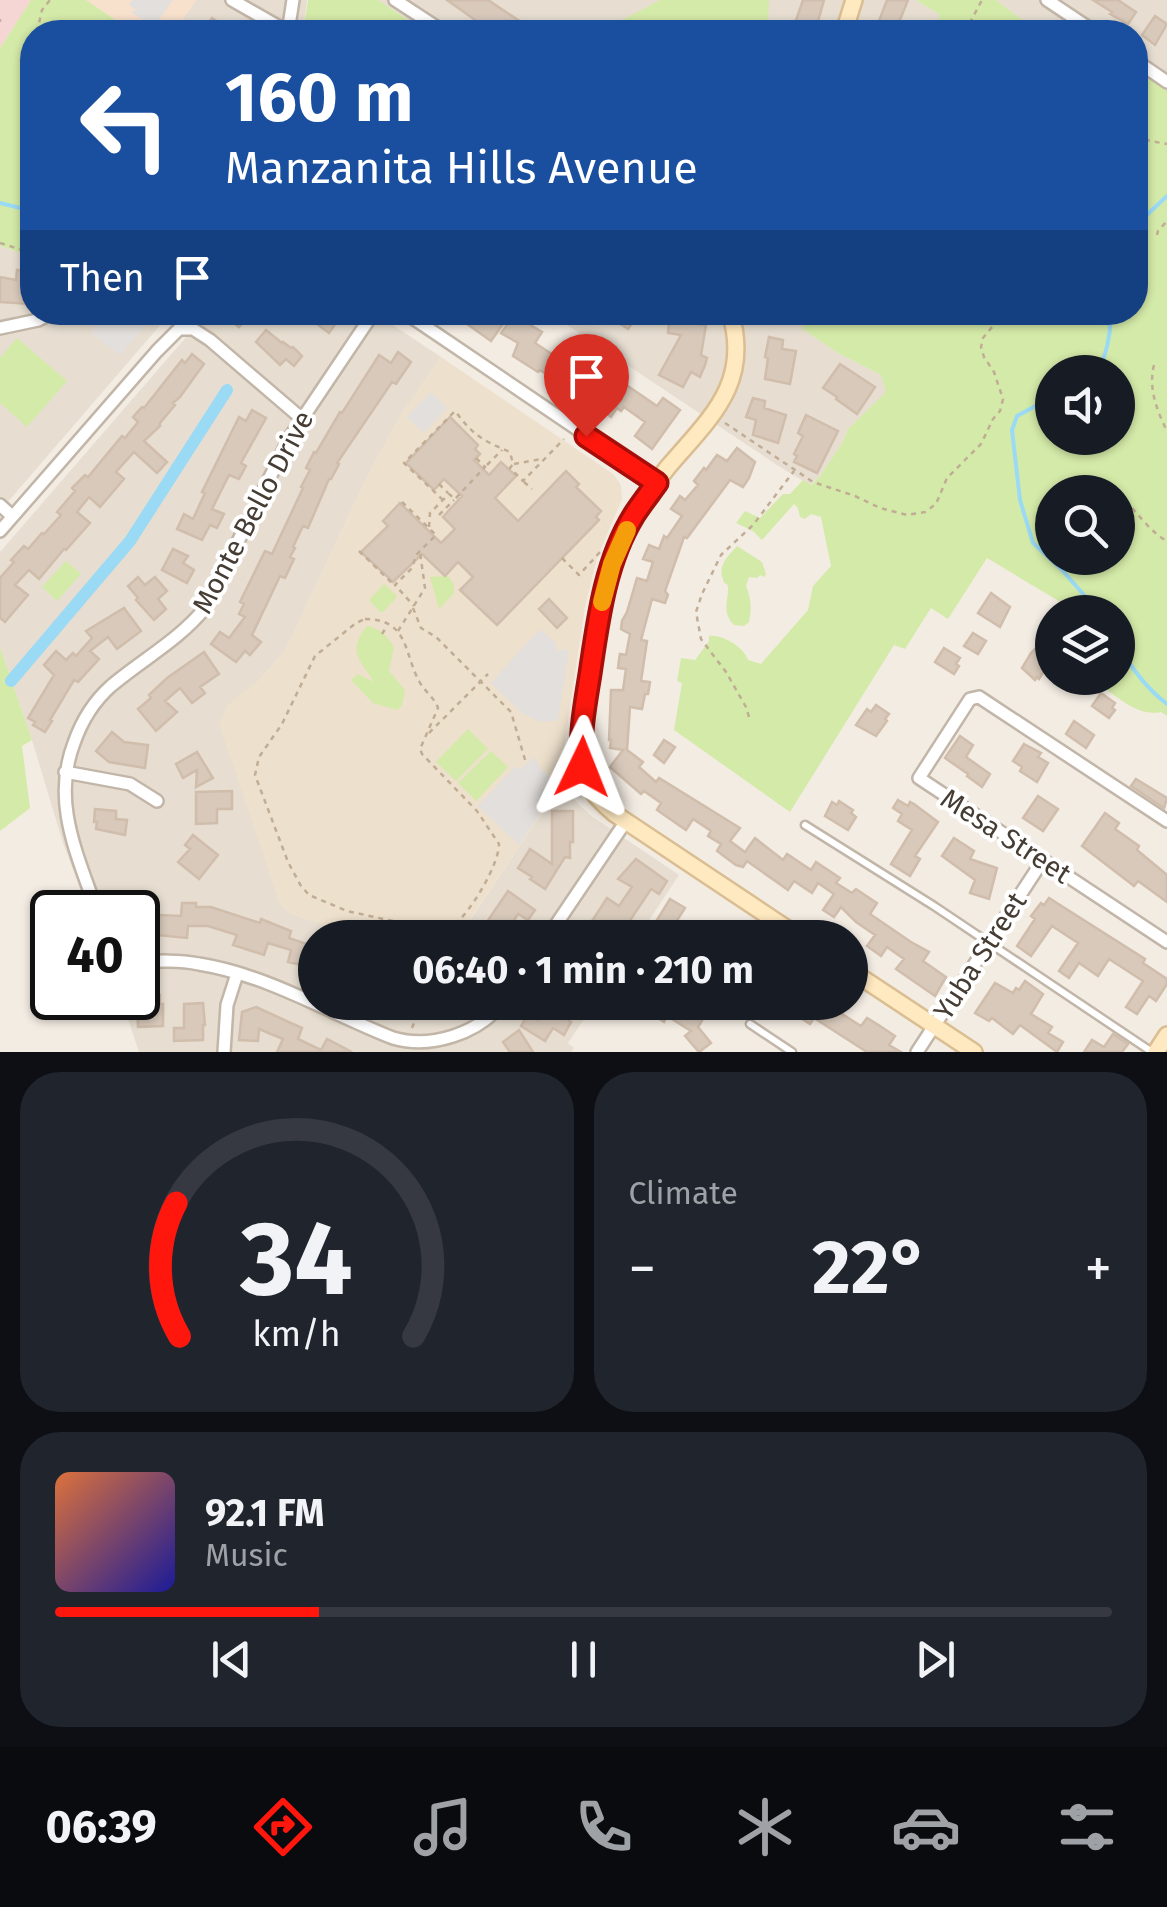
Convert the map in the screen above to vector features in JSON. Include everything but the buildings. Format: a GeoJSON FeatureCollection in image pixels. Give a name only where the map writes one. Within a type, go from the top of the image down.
{"type":"FeatureCollection","features":[{"type":"Feature","properties":{"kind":"street"},"geometry":{"type":"LineString","coordinates":[[232,0],[267,20]]}},
{"type":"Feature","properties":{"kind":"street"},"geometry":{"type":"LineString","coordinates":[[395,0],[426,20]]}},
{"type":"Feature","properties":{"kind":"street"},"geometry":{"type":"LineString","coordinates":[[1047,0],[1077,20]]}},
{"type":"Feature","properties":{"kind":"street","name":"Monte Bello Drive"},"geometry":{"type":"LineString","coordinates":[[90,890],[66,820],[64,794],[65,772],[80,728],[110,688],[184,632],[211,600],[290,437],[365,325]]}},
{"type":"Feature","properties":{"kind":"street"},"geometry":{"type":"LineString","coordinates":[[423,325],[657,483]]}},
{"type":"Feature","properties":{"kind":"street"},"geometry":{"type":"LineString","coordinates":[[733,325],[736,358],[724,398],[667,469],[627,529],[608,579],[581,733],[581,757],[584,778],[603,803],[774,920]]}},
{"type":"Feature","properties":{"kind":"street"},"geometry":{"type":"LineString","coordinates":[[4,524],[176,331],[186,328],[210,340],[301,418]]}},
{"type":"Feature","properties":{"kind":"street"},"geometry":{"type":"LineString","coordinates":[[0,505],[4,524]]}},
{"type":"Feature","properties":{"kind":"street","name":"Mesa Street"},"geometry":{"type":"LineString","coordinates":[[1167,821],[979,698],[970,699],[919,778],[1167,942]]}},
{"type":"Feature","properties":{"kind":"street"},"geometry":{"type":"LineString","coordinates":[[65,772],[130,784],[157,800]]}},
{"type":"Feature","properties":{"kind":"street"},"geometry":{"type":"LineString","coordinates":[[559,920],[626,821]]}},
{"type":"Feature","properties":{"kind":"street","name":"Yuba Street"},"geometry":{"type":"LineString","coordinates":[[917,1052],[1043,860]]}},
{"type":"Feature","properties":{"kind":"street"},"geometry":{"type":"LineString","coordinates":[[160,962],[186,962],[277,987],[415,1048],[483,1020]]}},
{"type":"Feature","properties":{"kind":"street"},"geometry":{"type":"LineString","coordinates":[[224,1052],[227,1004],[237,974]]}},
{"type":"Feature","properties":{"kind":"street"},"geometry":{"type":"LineString","coordinates":[[868,982],[974,1052]]}},
{"type":"Feature","properties":{"kind":"street"},"geometry":{"type":"LineString","coordinates":[[1154,1052],[1167,1035]]}},
{"type":"Feature","properties":{"kind":"lane"},"geometry":{"type":"LineString","coordinates":[[804,825],[990,942],[1154,1052]]}},
{"type":"Feature","properties":{"kind":"lane"},"geometry":{"type":"LineString","coordinates":[[750,1024],[792,1052]]}},
{"type":"Feature","properties":{"kind":"path"},"geometry":{"type":"LineString","coordinates":[[1157,235],[1167,220]]}},
{"type":"Feature","properties":{"kind":"path"},"geometry":{"type":"LineString","coordinates":[[724,422],[813,482],[880,508],[907,514],[925,512],[936,504],[947,478],[981,444],[1000,411],[1003,399],[981,347],[982,338],[993,325]]}},
{"type":"Feature","properties":{"kind":"path"},"geometry":{"type":"LineString","coordinates":[[1154,365],[1154,402],[1167,431]]}},
{"type":"Feature","properties":{"kind":"path"},"geometry":{"type":"LineString","coordinates":[[443,500],[404,462],[456,411],[482,440],[510,452],[510,468],[532,490]]}},
{"type":"Feature","properties":{"kind":"path"},"geometry":{"type":"LineString","coordinates":[[523,481],[564,439]]}},
{"type":"Feature","properties":{"kind":"path"},"geometry":{"type":"LineString","coordinates":[[439,515],[503,448]]}},
{"type":"Feature","properties":{"kind":"path"},"geometry":{"type":"LineString","coordinates":[[476,458],[485,467]]}},
{"type":"Feature","properties":{"kind":"path"},"geometry":{"type":"LineString","coordinates":[[513,464],[544,458]]}},
{"type":"Feature","properties":{"kind":"path"},"geometry":{"type":"LineString","coordinates":[[749,716],[726,672],[704,645],[696,612],[721,556],[753,525],[795,470]]}},
{"type":"Feature","properties":{"kind":"path"},"geometry":{"type":"LineString","coordinates":[[439,484],[455,499]]}},
{"type":"Feature","properties":{"kind":"path"},"geometry":{"type":"LineString","coordinates":[[429,529],[430,512],[449,494]]}},
{"type":"Feature","properties":{"kind":"path"},"geometry":{"type":"LineString","coordinates":[[394,586],[436,535],[402,502]]}},
{"type":"Feature","properties":{"kind":"path"},"geometry":{"type":"LineString","coordinates":[[1135,510],[1158,537],[1167,541]]}},
{"type":"Feature","properties":{"kind":"path"},"geometry":{"type":"LineString","coordinates":[[562,558],[579,575],[602,550]]}},
{"type":"Feature","properties":{"kind":"path"},"geometry":{"type":"LineString","coordinates":[[359,551],[413,607],[421,628],[436,637],[512,712],[526,763]]}},
{"type":"Feature","properties":{"kind":"path"},"geometry":{"type":"LineString","coordinates":[[398,632],[425,588],[420,551]]}},
{"type":"Feature","properties":{"kind":"path"},"geometry":{"type":"LineString","coordinates":[[362,621],[388,625],[406,644],[420,683],[437,705],[420,749],[422,754],[472,804],[498,844],[496,865],[457,921],[438,931],[347,911],[314,899],[293,874],[255,775],[259,756],[282,724],[308,666],[319,651],[362,621]]}},
{"type":"Feature","properties":{"kind":"path"},"geometry":{"type":"LineString","coordinates":[[382,634],[388,625]]}},
{"type":"Feature","properties":{"kind":"path"},"geometry":{"type":"LineString","coordinates":[[425,737],[488,674]]}},
{"type":"Feature","properties":{"kind":"path"},"geometry":{"type":"LineString","coordinates":[[491,832],[497,824]]}},
{"type":"Feature","properties":{"kind":"path"},"geometry":{"type":"LineString","coordinates":[[412,1030],[416,1020]]}},
{"type":"Feature","properties":{"kind":"shaded area"},"geometry":{"type":"Polygon","coordinates":[[[0,0],[31,0],[0,48],[0,0]]]}},
{"type":"Feature","properties":{"kind":"shaded area"},"geometry":{"type":"Polygon","coordinates":[[[86,0],[196,0],[182,20],[115,20],[86,0]]]}},
{"type":"Feature","properties":{"kind":"shaded area"},"geometry":{"type":"Polygon","coordinates":[[[132,0],[173,0],[159,20],[143,20],[131,12],[136,10],[129,5],[132,0]]]}},
{"type":"Feature","properties":{"kind":"shaded area"},"geometry":{"type":"Polygon","coordinates":[[[196,0],[307,0],[304,20],[182,20],[196,0]]]}},
{"type":"Feature","properties":{"kind":"shaded area"},"geometry":{"type":"Polygon","coordinates":[[[378,0],[916,0],[940,15],[938,20],[408,20],[378,0]]]}},
{"type":"Feature","properties":{"kind":"shaded area"},"geometry":{"type":"Polygon","coordinates":[[[996,0],[1167,0],[1167,90],[1148,78],[1148,20],[1022,20],[996,0]]]}},
{"type":"Feature","properties":{"kind":"shaded area"},"geometry":{"type":"Polygon","coordinates":[[[0,246],[20,253],[20,325],[160,325],[0,511],[0,246]]]}},
{"type":"Feature","properties":{"kind":"shaded area"},"geometry":{"type":"Polygon","coordinates":[[[92,325],[146,325],[120,355],[92,333],[95,328],[92,325]]]}},
{"type":"Feature","properties":{"kind":"shaded area"},"geometry":{"type":"Polygon","coordinates":[[[197,325],[393,325],[441,357],[401,415],[367,477],[285,651],[220,724],[280,903],[289,912],[310,920],[298,920],[298,1020],[584,1020],[568,1043],[574,1048],[571,1052],[139,1052],[128,1020],[160,1020],[160,890],[81,890],[0,647],[0,552],[197,325]]]}},
{"type":"Feature","properties":{"kind":"shaded area"},"geometry":{"type":"Polygon","coordinates":[[[567,325],[804,325],[802,328],[838,353],[881,375],[887,392],[848,429],[820,476],[810,485],[567,325]]]}},
{"type":"Feature","properties":{"kind":"shaded area"},"geometry":{"type":"Polygon","coordinates":[[[441,357],[613,474],[621,485],[622,499],[597,558],[585,607],[562,761],[564,780],[469,920],[310,920],[289,912],[280,903],[219,724],[227,706],[260,679],[285,651],[367,477],[401,415],[441,357]]]}},
{"type":"Feature","properties":{"kind":"shaded area"},"geometry":{"type":"Polygon","coordinates":[[[431,392],[447,408],[424,433],[406,417],[431,392]]]}},
{"type":"Feature","properties":{"kind":"shaded area"},"geometry":{"type":"Polygon","coordinates":[[[541,630],[556,643],[557,651],[569,649],[556,721],[541,722],[523,714],[491,683],[541,630]]]}},
{"type":"Feature","properties":{"kind":"shaded area"},"geometry":{"type":"Polygon","coordinates":[[[534,757],[559,785],[519,845],[478,806],[516,766],[520,769],[534,757]]]}},
{"type":"Feature","properties":{"kind":"shaded area"},"geometry":{"type":"Polygon","coordinates":[[[564,780],[578,804],[593,817],[679,875],[649,920],[470,920],[564,780]]]}},
{"type":"Feature","properties":{"kind":"green space"},"geometry":{"type":"Polygon","coordinates":[[[31,0],[86,0],[115,20],[20,20],[20,253],[0,246],[0,48],[31,0]]]}},
{"type":"Feature","properties":{"kind":"green space"},"geometry":{"type":"Polygon","coordinates":[[[308,0],[378,0],[408,20],[305,20],[308,0]]]}},
{"type":"Feature","properties":{"kind":"green space"},"geometry":{"type":"Polygon","coordinates":[[[660,0],[769,0],[767,20],[622,20],[660,0]]]}},
{"type":"Feature","properties":{"kind":"green space"},"geometry":{"type":"Polygon","coordinates":[[[916,0],[996,0],[1022,20],[938,20],[940,15],[916,0]]]}},
{"type":"Feature","properties":{"kind":"green space"},"geometry":{"type":"Polygon","coordinates":[[[1148,78],[1167,90],[1167,716],[1142,711],[1114,695],[1135,695],[1135,595],[1049,595],[987,558],[948,619],[931,608],[905,649],[894,645],[790,812],[674,730],[682,683],[677,681],[681,658],[695,660],[709,636],[714,636],[732,642],[748,660],[761,664],[808,610],[813,586],[831,566],[821,517],[800,517],[794,504],[762,540],[736,523],[745,511],[760,518],[803,480],[811,485],[848,429],[886,392],[881,375],[801,328],[1148,325],[1148,78]]]}},
{"type":"Feature","properties":{"kind":"green space"},"geometry":{"type":"Polygon","coordinates":[[[17,338],[67,381],[27,427],[0,403],[0,358],[17,338]]]}},
{"type":"Feature","properties":{"kind":"green space"},"geometry":{"type":"Polygon","coordinates":[[[737,546],[762,562],[766,574],[749,577],[746,586],[751,613],[744,626],[734,625],[729,617],[728,586],[721,572],[737,546]]]}},
{"type":"Feature","properties":{"kind":"green space"},"geometry":{"type":"Polygon","coordinates":[[[66,561],[81,574],[57,601],[42,587],[66,561]]]}},
{"type":"Feature","properties":{"kind":"green space"},"geometry":{"type":"Polygon","coordinates":[[[448,576],[454,593],[439,609],[430,577],[448,576]]]}},
{"type":"Feature","properties":{"kind":"green space"},"geometry":{"type":"Polygon","coordinates":[[[384,584],[396,598],[380,612],[369,600],[384,584]]]}},
{"type":"Feature","properties":{"kind":"green space"},"geometry":{"type":"Polygon","coordinates":[[[367,626],[383,634],[394,648],[389,671],[405,690],[402,706],[397,710],[373,703],[351,680],[358,674],[374,682],[356,649],[367,626]]]}},
{"type":"Feature","properties":{"kind":"green space"},"geometry":{"type":"Polygon","coordinates":[[[0,647],[32,740],[22,746],[30,808],[0,831],[0,647]]]}},
{"type":"Feature","properties":{"kind":"green space"},"geometry":{"type":"Polygon","coordinates":[[[468,729],[488,749],[456,781],[436,762],[468,729]]]}},
{"type":"Feature","properties":{"kind":"green space"},"geometry":{"type":"Polygon","coordinates":[[[491,751],[508,767],[476,801],[458,783],[491,751]]]}},
{"type":"Feature","properties":{"kind":"waterway"},"geometry":{"type":"LineString","coordinates":[[1148,214],[1167,196]]}},
{"type":"Feature","properties":{"kind":"waterway"},"geometry":{"type":"LineString","coordinates":[[0,203],[20,208]]}},
{"type":"Feature","properties":{"kind":"waterway"},"geometry":{"type":"LineString","coordinates":[[1105,355],[1110,325]]}},
{"type":"Feature","properties":{"kind":"waterway"},"geometry":{"type":"LineString","coordinates":[[11,681],[130,541],[227,390]]}},
{"type":"Feature","properties":{"kind":"waterway"},"geometry":{"type":"LineString","coordinates":[[1035,406],[1017,416],[1012,430],[1020,500],[1033,543],[1084,595]]}},
{"type":"Feature","properties":{"kind":"waterway"},"geometry":{"type":"LineString","coordinates":[[1135,670],[1167,704]]}},
{"type":"Feature","properties":{"kind":"slow traffic"},"geometry":{"type":"LineString","coordinates":[[602,602],[612,564],[627,530]]}},
{"type":"Feature","properties":{"kind":"route"},"geometry":{"type":"LineString","coordinates":[[582,767],[586,696],[608,579],[634,515],[657,483],[586,436]]}}]}
